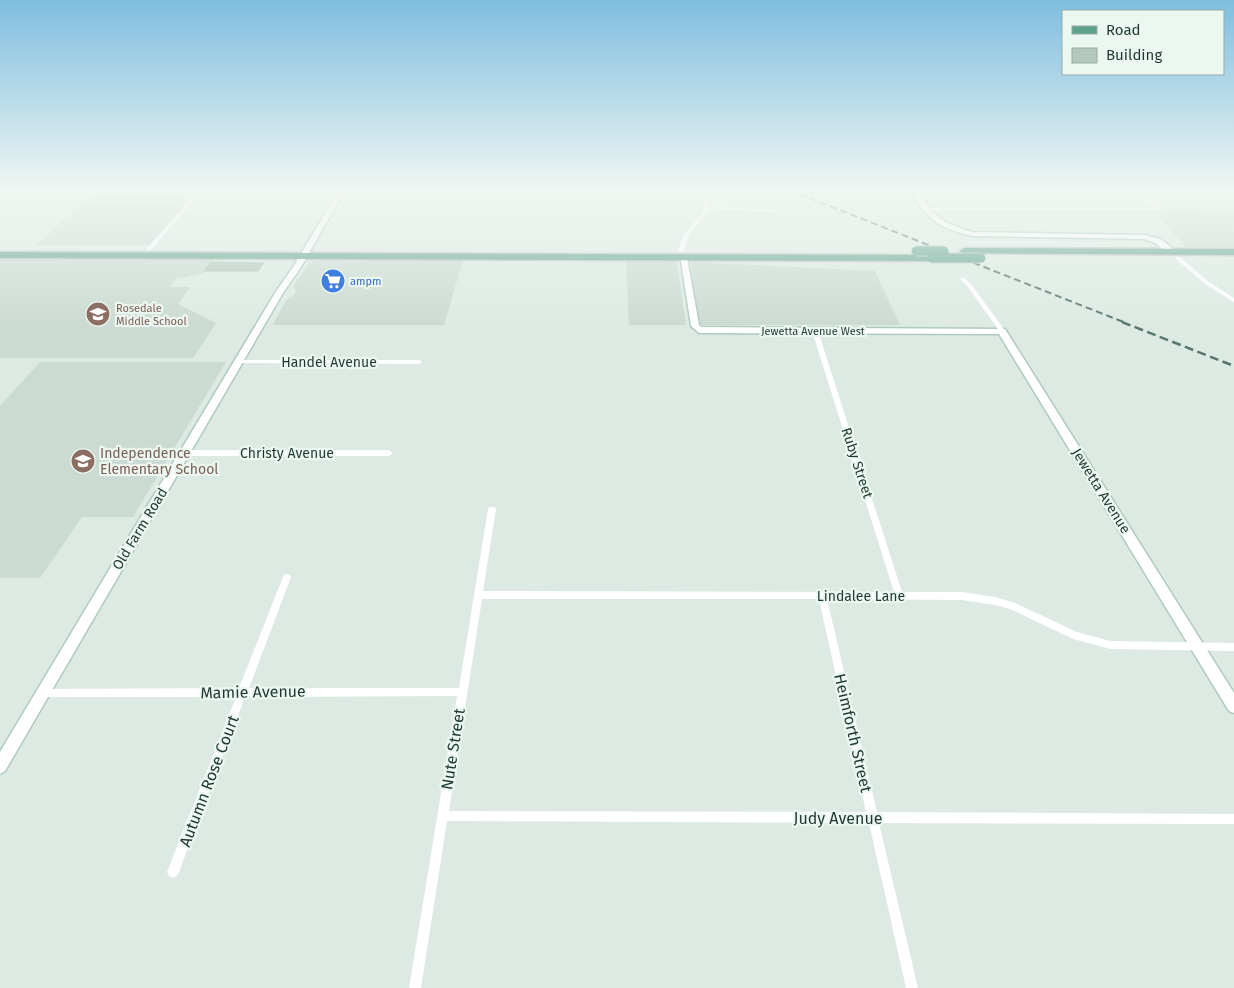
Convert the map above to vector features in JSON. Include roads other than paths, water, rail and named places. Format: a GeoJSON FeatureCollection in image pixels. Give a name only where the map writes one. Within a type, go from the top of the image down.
{"type":"FeatureCollection","features":[{"type":"Feature","properties":{"kind":"main road"},"geometry":{"type":"LineString","coordinates":[[0,249],[205,249],[305,253],[334,260],[362,260],[368,264]]}},
{"type":"Feature","properties":{"kind":"main road"},"geometry":{"type":"LineString","coordinates":[[136,255],[148,252],[205,249]]}},
{"type":"Feature","properties":{"kind":"main road"},"geometry":{"type":"LineString","coordinates":[[420,256],[429,254],[491,253],[509,250]]}},
{"type":"Feature","properties":{"kind":"main road"},"geometry":{"type":"LineString","coordinates":[[0,255],[509,250],[932,258],[1056,258],[1234,253]]}},
{"type":"Feature","properties":{"kind":"main road"},"geometry":{"type":"LineString","coordinates":[[318,256],[600,257],[692,253],[789,254],[816,251],[964,251],[1234,258]]}},
{"type":"Feature","properties":{"kind":"street"},"geometry":{"type":"LineString","coordinates":[[149,249],[161,236]]}},
{"type":"Feature","properties":{"kind":"street","name":"Old Farm Road"},"geometry":{"type":"LineString","coordinates":[[0,766],[279,293],[315,236]]}},
{"type":"Feature","properties":{"kind":"street"},"geometry":{"type":"LineString","coordinates":[[682,254],[686,236]]}},
{"type":"Feature","properties":{"kind":"street"},"geometry":{"type":"LineString","coordinates":[[1093,236],[1144,237],[1158,241],[1207,283],[1234,300]]}},
{"type":"Feature","properties":{"kind":"street","name":"Jewetta Avenue West"},"geometry":{"type":"LineString","coordinates":[[682,254],[695,326],[700,330],[1002,331]]}},
{"type":"Feature","properties":{"kind":"street","name":"Jewetta Avenue"},"geometry":{"type":"LineString","coordinates":[[963,279],[1002,331],[1234,706]]}},
{"type":"Feature","properties":{"kind":"street","name":"Ruby Street"},"geometry":{"type":"LineString","coordinates":[[815,331],[899,596]]}},
{"type":"Feature","properties":{"kind":"street","name":"Handel Avenue"},"geometry":{"type":"LineString","coordinates":[[238,362],[419,362]]}},
{"type":"Feature","properties":{"kind":"street","name":"Christy Avenue"},"geometry":{"type":"LineString","coordinates":[[185,453],[389,453]]}},
{"type":"Feature","properties":{"kind":"street","name":"Nute Street"},"geometry":{"type":"LineString","coordinates":[[415,988],[492,509]]}},
{"type":"Feature","properties":{"kind":"street","name":"Autumn Rose Court"},"geometry":{"type":"LineString","coordinates":[[173,872],[287,577]]}},
{"type":"Feature","properties":{"kind":"street","name":"Lindalee Lane"},"geometry":{"type":"LineString","coordinates":[[478,595],[962,596],[995,601],[1028,612],[1076,636],[1110,645],[1234,647]]}},
{"type":"Feature","properties":{"kind":"street","name":"Heimforth Street"},"geometry":{"type":"LineString","coordinates":[[822,596],[912,988]]}},
{"type":"Feature","properties":{"kind":"street","name":"Mamie Avenue"},"geometry":{"type":"LineString","coordinates":[[43,693],[462,692]]}},
{"type":"Feature","properties":{"kind":"street","name":"Judy Avenue"},"geometry":{"type":"LineString","coordinates":[[442,816],[1234,819]]}},
{"type":"Feature","properties":{"kind":"railway"},"geometry":{"type":"LineString","coordinates":[[906,236],[1126,323]]}},
{"type":"Feature","properties":{"kind":"railway"},"geometry":{"type":"LineString","coordinates":[[1122,322],[1234,366]]}},
{"type":"Feature","properties":{"kind":"place","name":"ampm"},"geometry":{"type":"Point","coordinates":[333,281]}},
{"type":"Feature","properties":{"kind":"place","name":"Rosedale Middle School"},"geometry":{"type":"Point","coordinates":[98,314]}},
{"type":"Feature","properties":{"kind":"place","name":"Independence Elementary School"},"geometry":{"type":"Point","coordinates":[83,461]}}]}
